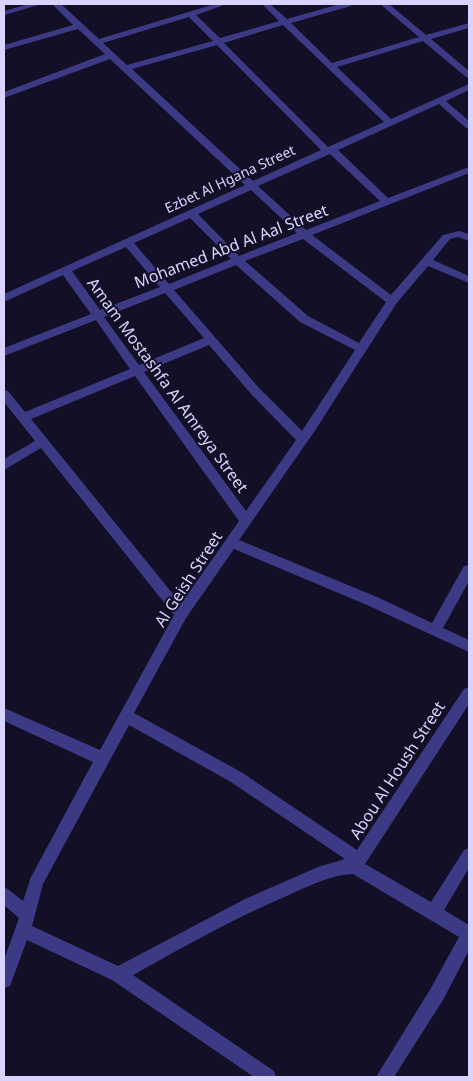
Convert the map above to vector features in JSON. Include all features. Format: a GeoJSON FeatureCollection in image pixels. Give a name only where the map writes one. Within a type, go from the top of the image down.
{"type":"FeatureCollection","features":[{"type":"Feature","properties":{"kind":"street"},"geometry":{"type":"LineString","coordinates":[[4,13],[38,4]]}},
{"type":"Feature","properties":{"kind":"street"},"geometry":{"type":"LineString","coordinates":[[56,4],[253,184],[304,234],[392,301]]}},
{"type":"Feature","properties":{"kind":"street"},"geometry":{"type":"LineString","coordinates":[[97,42],[190,14],[206,6],[223,4]]}},
{"type":"Feature","properties":{"kind":"street"},"geometry":{"type":"LineString","coordinates":[[266,4],[389,122]]}},
{"type":"Feature","properties":{"kind":"street"},"geometry":{"type":"LineString","coordinates":[[127,68],[348,4]]}},
{"type":"Feature","properties":{"kind":"street"},"geometry":{"type":"LineString","coordinates":[[384,4],[469,75]]}},
{"type":"Feature","properties":{"kind":"street"},"geometry":{"type":"LineString","coordinates":[[190,14],[216,42],[329,150],[387,202]]}},
{"type":"Feature","properties":{"kind":"street"},"geometry":{"type":"LineString","coordinates":[[331,66],[469,24]]}},
{"type":"Feature","properties":{"kind":"street"},"geometry":{"type":"LineString","coordinates":[[4,48],[78,26]]}},
{"type":"Feature","properties":{"kind":"street"},"geometry":{"type":"LineString","coordinates":[[4,95],[112,55]]}},
{"type":"Feature","properties":{"kind":"street","name":"Ezbet Al Hgana Street"},"geometry":{"type":"LineString","coordinates":[[4,298],[469,87]]}},
{"type":"Feature","properties":{"kind":"street"},"geometry":{"type":"LineString","coordinates":[[440,100],[469,126]]}},
{"type":"Feature","properties":{"kind":"street","name":"Mohamed Abd Al Aal Street"},"geometry":{"type":"LineString","coordinates":[[4,352],[469,170]]}},
{"type":"Feature","properties":{"kind":"street"},"geometry":{"type":"LineString","coordinates":[[190,214],[237,260],[304,319],[361,349]]}},
{"type":"Feature","properties":{"kind":"street","name":"Al Geish Street"},"geometry":{"type":"LineString","coordinates":[[4,980],[23,930],[36,882],[182,614],[245,520],[303,439],[392,301],[448,237],[464,236]]}},
{"type":"Feature","properties":{"kind":"street"},"geometry":{"type":"LineString","coordinates":[[127,242],[256,392],[303,439]]}},
{"type":"Feature","properties":{"kind":"street"},"geometry":{"type":"LineString","coordinates":[[426,261],[469,280]]}},
{"type":"Feature","properties":{"kind":"street","name":"Amam Mostashfa Al Amreya Street"},"geometry":{"type":"LineString","coordinates":[[65,270],[245,520]]}},
{"type":"Feature","properties":{"kind":"street"},"geometry":{"type":"LineString","coordinates":[[23,418],[210,340]]}},
{"type":"Feature","properties":{"kind":"street"},"geometry":{"type":"LineString","coordinates":[[4,394],[182,614]]}},
{"type":"Feature","properties":{"kind":"street"},"geometry":{"type":"LineString","coordinates":[[4,464],[42,442]]}},
{"type":"Feature","properties":{"kind":"street"},"geometry":{"type":"LineString","coordinates":[[231,542],[435,629],[469,646]]}},
{"type":"Feature","properties":{"kind":"street"},"geometry":{"type":"LineString","coordinates":[[435,629],[469,570]]}},
{"type":"Feature","properties":{"kind":"street","name":"Abou Al Housh Street"},"geometry":{"type":"LineString","coordinates":[[357,863],[469,693]]}},
{"type":"Feature","properties":{"kind":"street"},"geometry":{"type":"LineString","coordinates":[[4,714],[103,758]]}},
{"type":"Feature","properties":{"kind":"street"},"geometry":{"type":"LineString","coordinates":[[126,716],[236,776],[357,863],[469,934],[437,994],[384,1077]]}},
{"type":"Feature","properties":{"kind":"street"},"geometry":{"type":"LineString","coordinates":[[434,913],[469,855]]}},
{"type":"Feature","properties":{"kind":"street"},"geometry":{"type":"LineString","coordinates":[[118,974],[222,917],[276,892],[340,866],[357,863]]}},
{"type":"Feature","properties":{"kind":"street"},"geometry":{"type":"LineString","coordinates":[[4,895],[26,914]]}},
{"type":"Feature","properties":{"kind":"street"},"geometry":{"type":"LineString","coordinates":[[23,930],[118,974],[268,1077]]}}]}
